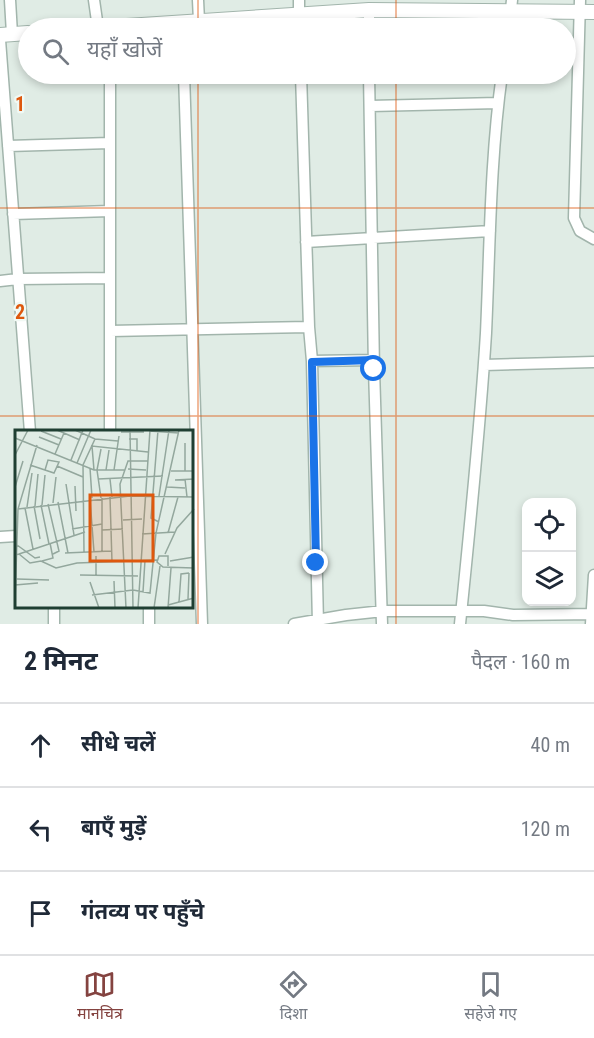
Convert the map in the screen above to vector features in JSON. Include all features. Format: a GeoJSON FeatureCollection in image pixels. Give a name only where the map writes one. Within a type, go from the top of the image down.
{"type":"FeatureCollection","features":[{"type":"Feature","properties":{"kind":"street"},"geometry":{"type":"LineString","coordinates":[[10,0],[4,36],[8,146],[30,430]]}},
{"type":"Feature","properties":{"kind":"street"},"geometry":{"type":"LineString","coordinates":[[94,0],[100,18]]}},
{"type":"Feature","properties":{"kind":"street"},"geometry":{"type":"LineString","coordinates":[[198,0],[199,18]]}},
{"type":"Feature","properties":{"kind":"street"},"geometry":{"type":"LineString","coordinates":[[298,0],[299,18]]}},
{"type":"Feature","properties":{"kind":"street"},"geometry":{"type":"LineString","coordinates":[[315,18],[368,5],[579,5],[594,12]]}},
{"type":"Feature","properties":{"kind":"street"},"geometry":{"type":"LineString","coordinates":[[579,5],[574,218],[580,231],[594,239]]}},
{"type":"Feature","properties":{"kind":"street"},"geometry":{"type":"LineString","coordinates":[[110,84],[110,430]]}},
{"type":"Feature","properties":{"kind":"street"},"geometry":{"type":"LineString","coordinates":[[184,84],[193,329],[195,529],[202,624]]}},
{"type":"Feature","properties":{"kind":"street"},"geometry":{"type":"LineString","coordinates":[[301,84],[312,362],[318,622]]}},
{"type":"Feature","properties":{"kind":"street"},"geometry":{"type":"LineString","coordinates":[[369,84],[382,624]]}},
{"type":"Feature","properties":{"kind":"street"},"geometry":{"type":"LineString","coordinates":[[460,624],[484,365],[490,194],[501,84]]}},
{"type":"Feature","properties":{"kind":"street"},"geometry":{"type":"LineString","coordinates":[[370,106],[498,103]]}},
{"type":"Feature","properties":{"kind":"street"},"geometry":{"type":"LineString","coordinates":[[8,146],[110,143]]}},
{"type":"Feature","properties":{"kind":"street"},"geometry":{"type":"LineString","coordinates":[[13,214],[110,211]]}},
{"type":"Feature","properties":{"kind":"street"},"geometry":{"type":"LineString","coordinates":[[306,242],[490,231]]}},
{"type":"Feature","properties":{"kind":"street"},"geometry":{"type":"LineString","coordinates":[[0,281],[110,278]]}},
{"type":"Feature","properties":{"kind":"street"},"geometry":{"type":"LineString","coordinates":[[110,331],[309,327]]}},
{"type":"Feature","properties":{"kind":"street"},"geometry":{"type":"LineString","coordinates":[[312,362],[374,360]]}},
{"type":"Feature","properties":{"kind":"street"},"geometry":{"type":"LineString","coordinates":[[484,365],[594,362]]}},
{"type":"Feature","properties":{"kind":"street"},"geometry":{"type":"LineString","coordinates":[[0,537],[15,536]]}},
{"type":"Feature","properties":{"kind":"street"},"geometry":{"type":"LineString","coordinates":[[294,624],[383,611],[484,611],[513,620],[592,618],[594,576]]}},
{"type":"Feature","properties":{"kind":"route"},"geometry":{"type":"LineString","coordinates":[[316,563],[312,362],[374,360],[374,369]]}}]}
